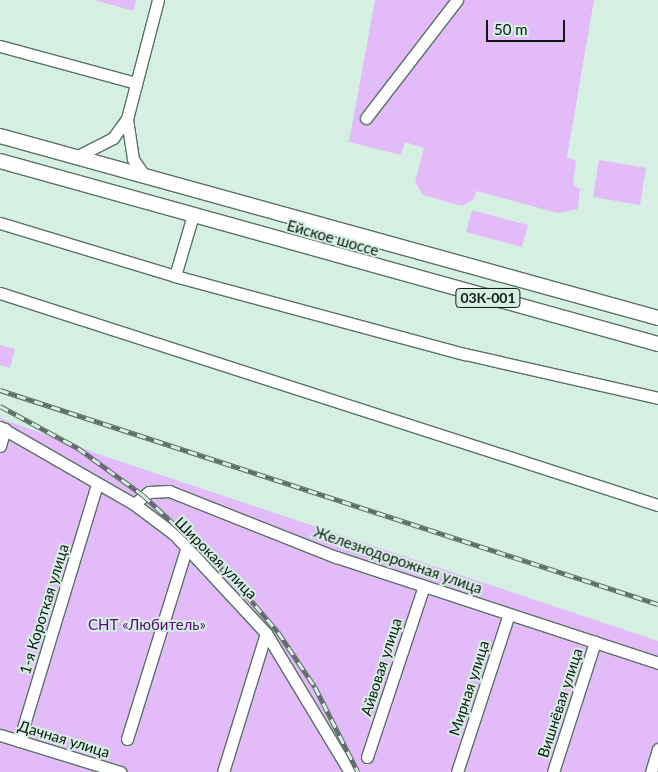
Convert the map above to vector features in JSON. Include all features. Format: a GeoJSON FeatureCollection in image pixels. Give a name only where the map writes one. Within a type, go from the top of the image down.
{"type":"FeatureCollection","features":[{"type":"Feature","properties":{"kind":"main road","name":"Ейское шоссе"},"geometry":{"type":"LineString","coordinates":[[1,136],[658,318]]}},
{"type":"Feature","properties":{"kind":"main road","name":"Ейское шоссе"},"geometry":{"type":"LineString","coordinates":[[0,161],[658,344]]}},
{"type":"Feature","properties":{"kind":"street"},"geometry":{"type":"LineString","coordinates":[[76,157],[113,138],[127,119],[158,0]]}},
{"type":"Feature","properties":{"kind":"street"},"geometry":{"type":"LineString","coordinates":[[366,118],[457,0]]}},
{"type":"Feature","properties":{"kind":"street"},"geometry":{"type":"LineString","coordinates":[[0,46],[136,83]]}},
{"type":"Feature","properties":{"kind":"street"},"geometry":{"type":"LineString","coordinates":[[127,119],[133,159],[144,175]]}},
{"type":"Feature","properties":{"kind":"street"},"geometry":{"type":"LineString","coordinates":[[175,276],[193,215]]}},
{"type":"Feature","properties":{"kind":"street"},"geometry":{"type":"LineString","coordinates":[[0,223],[175,276],[466,354],[658,398]]}},
{"type":"Feature","properties":{"kind":"street"},"geometry":{"type":"LineString","coordinates":[[0,293],[658,505]]}},
{"type":"Feature","properties":{"kind":"street"},"geometry":{"type":"LineString","coordinates":[[0,446],[3,428]]}},
{"type":"Feature","properties":{"kind":"street","name":"Широкая улица"},"geometry":{"type":"LineString","coordinates":[[3,428],[98,486],[134,504],[174,534],[266,633],[350,772]]}},
{"type":"Feature","properties":{"kind":"street","name":"1-я Короткая улица"},"geometry":{"type":"LineString","coordinates":[[18,741],[98,486]]}},
{"type":"Feature","properties":{"kind":"street","name":"Железнодорожная улица"},"geometry":{"type":"LineString","coordinates":[[134,504],[149,492],[169,492],[336,557],[658,663]]}},
{"type":"Feature","properties":{"kind":"street"},"geometry":{"type":"LineString","coordinates":[[127,739],[186,549]]}},
{"type":"Feature","properties":{"kind":"street","name":"Айвовая улица"},"geometry":{"type":"LineString","coordinates":[[367,757],[424,586]]}},
{"type":"Feature","properties":{"kind":"street","name":"Мирная улица"},"geometry":{"type":"LineString","coordinates":[[457,772],[509,614]]}},
{"type":"Feature","properties":{"kind":"street"},"geometry":{"type":"LineString","coordinates":[[223,772],[266,633]]}},
{"type":"Feature","properties":{"kind":"street","name":"Вишнёвая улица"},"geometry":{"type":"LineString","coordinates":[[553,772],[595,642]]}},
{"type":"Feature","properties":{"kind":"street","name":"Дачная улица"},"geometry":{"type":"LineString","coordinates":[[0,735],[120,772]]}},
{"type":"Feature","properties":{"kind":"street"},"geometry":{"type":"LineString","coordinates":[[650,772],[658,749]]}},
{"type":"Feature","properties":{"kind":"green space"},"geometry":{"type":"Polygon","coordinates":[[[94,0],[136,0],[134,11],[94,0]]]}},
{"type":"Feature","properties":{"kind":"green space"},"geometry":{"type":"Polygon","coordinates":[[[375,0],[594,0],[567,157],[576,161],[573,185],[580,189],[578,209],[558,213],[476,191],[474,199],[462,206],[423,195],[415,182],[424,148],[405,142],[401,155],[349,142],[375,0]]]}},
{"type":"Feature","properties":{"kind":"green space"},"geometry":{"type":"Polygon","coordinates":[[[599,160],[646,168],[640,205],[593,197],[599,160]]]}},
{"type":"Feature","properties":{"kind":"green space"},"geometry":{"type":"Polygon","coordinates":[[[472,210],[528,225],[522,247],[466,232],[472,210]]]}},
{"type":"Feature","properties":{"kind":"green space"},"geometry":{"type":"Polygon","coordinates":[[[0,345],[15,349],[10,368],[0,365],[0,345]]]}},
{"type":"Feature","properties":{"kind":"green space","name":"СНТ «Любитель»"},"geometry":{"type":"Polygon","coordinates":[[[0,418],[95,453],[658,641],[658,772],[0,772],[0,418]]]}},
{"type":"Feature","properties":{"kind":"railway"},"geometry":{"type":"LineString","coordinates":[[0,390],[658,604]]}},
{"type":"Feature","properties":{"kind":"railway"},"geometry":{"type":"LineString","coordinates":[[0,406],[78,448],[143,495],[232,578],[278,632],[315,687],[358,772]]}}]}
